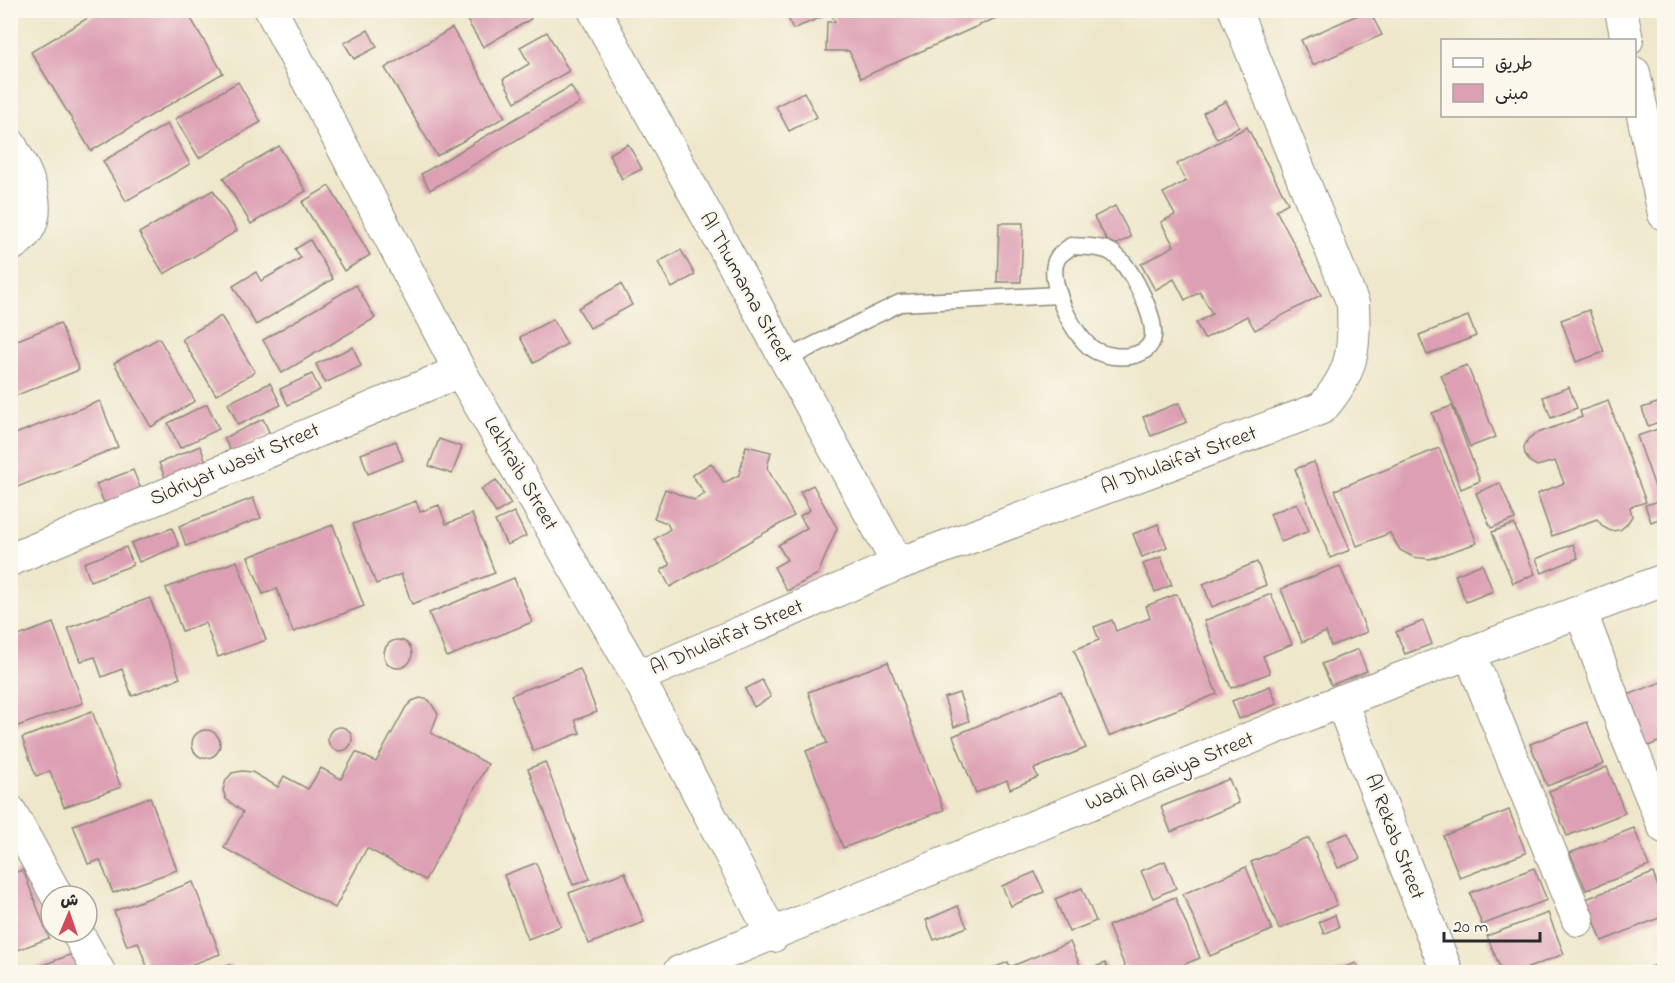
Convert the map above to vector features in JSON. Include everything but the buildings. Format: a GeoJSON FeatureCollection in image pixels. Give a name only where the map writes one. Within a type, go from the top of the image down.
{"type":"FeatureCollection","features":[{"type":"Feature","properties":{"kind":"street","name":"Lekhraib Street"},"geometry":{"type":"LineString","coordinates":[[271,10],[460,371],[639,677],[772,936]]}},
{"type":"Feature","properties":{"kind":"street","name":"Al Thumama Street"},"geometry":{"type":"LineString","coordinates":[[594,10],[784,360],[898,564]]}},
{"type":"Feature","properties":{"kind":"street","name":"Al Dhulaifat Street"},"geometry":{"type":"LineString","coordinates":[[639,677],[898,564],[1322,408],[1341,385],[1350,359],[1354,333],[1353,304],[1235,10]]}},
{"type":"Feature","properties":{"kind":"street"},"geometry":{"type":"LineString","coordinates":[[1621,10],[1628,39]]}},
{"type":"Feature","properties":{"kind":"street"},"geometry":{"type":"LineString","coordinates":[[1636,78],[1665,214]]}},
{"type":"Feature","properties":{"kind":"street"},"geometry":{"type":"LineString","coordinates":[[10,144],[31,183],[33,213],[29,229],[20,240],[10,246]]}},
{"type":"Feature","properties":{"kind":"street","name":"Sidriyat Wasit Street"},"geometry":{"type":"LineString","coordinates":[[10,560],[460,371]]}},
{"type":"Feature","properties":{"kind":"street","name":"Wadi Al Gaiya Street"},"geometry":{"type":"LineString","coordinates":[[679,972],[772,936],[1341,701],[1665,580]]}},
{"type":"Feature","properties":{"kind":"street"},"geometry":{"type":"LineString","coordinates":[[1581,612],[1629,742],[1665,827]]}},
{"type":"Feature","properties":{"kind":"street"},"geometry":{"type":"LineString","coordinates":[[1469,652],[1578,920]]}},
{"type":"Feature","properties":{"kind":"street","name":"Al Rekab Street"},"geometry":{"type":"LineString","coordinates":[[1341,701],[1447,972]]}},
{"type":"Feature","properties":{"kind":"street"},"geometry":{"type":"LineString","coordinates":[[10,811],[50,884]]}},
{"type":"Feature","properties":{"kind":"street"},"geometry":{"type":"LineString","coordinates":[[84,944],[99,972]]}},
{"type":"Feature","properties":{"kind":"lane"},"geometry":{"type":"LineString","coordinates":[[1071,246],[1110,251],[1124,262],[1146,304],[1154,329],[1152,344],[1145,352],[1133,356],[1096,352],[1083,342],[1059,295],[1054,275],[1057,258],[1071,246]]}},
{"type":"Feature","properties":{"kind":"lane"},"geometry":{"type":"LineString","coordinates":[[784,360],[900,303],[1059,295]]}}]}
